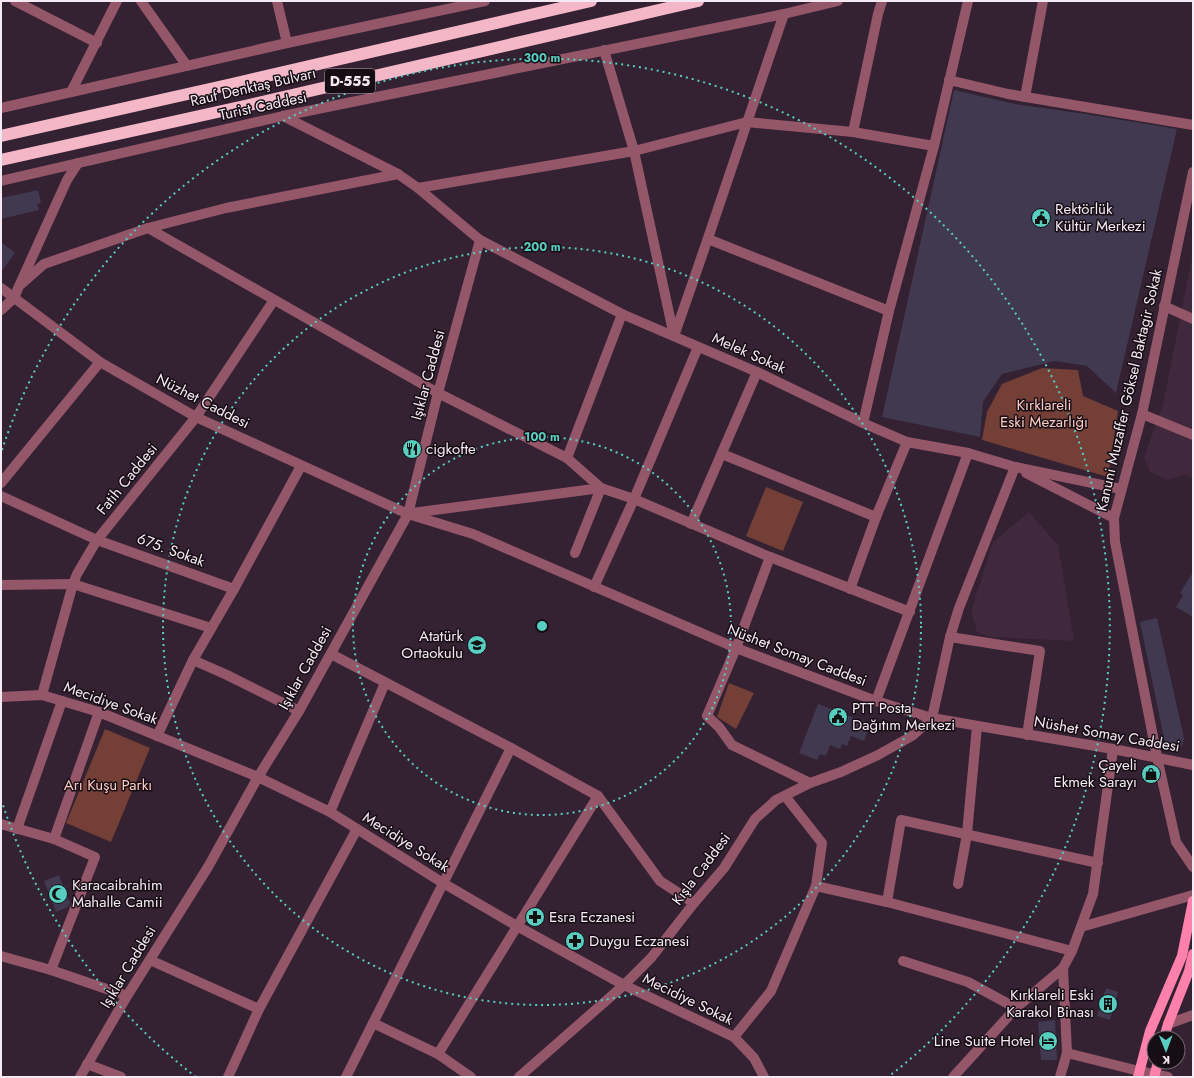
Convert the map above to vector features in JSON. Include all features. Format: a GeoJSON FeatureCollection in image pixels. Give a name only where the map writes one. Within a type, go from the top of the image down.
{"type":"FeatureCollection","features":[{"type":"Feature","properties":{"kind":"highway","name":"Rauf Denktaş Bulvarı"},"geometry":{"type":"LineString","coordinates":[[1,136],[591,1]]}},
{"type":"Feature","properties":{"kind":"highway","name":"Rauf Denktaş Bulvarı"},"geometry":{"type":"LineString","coordinates":[[1,160],[698,1]]}},
{"type":"Feature","properties":{"kind":"main road"},"geometry":{"type":"LineString","coordinates":[[1138,1074],[1150,1031],[1182,956],[1193,901]]}},
{"type":"Feature","properties":{"kind":"main road"},"geometry":{"type":"LineString","coordinates":[[1166,1030],[1191,972],[1193,954]]}},
{"type":"Feature","properties":{"kind":"street"},"geometry":{"type":"LineString","coordinates":[[15,1],[97,43]]}},
{"type":"Feature","properties":{"kind":"street"},"geometry":{"type":"LineString","coordinates":[[71,92],[117,1]]}},
{"type":"Feature","properties":{"kind":"street"},"geometry":{"type":"LineString","coordinates":[[141,1],[187,66]]}},
{"type":"Feature","properties":{"kind":"street"},"geometry":{"type":"LineString","coordinates":[[277,1],[287,43]]}},
{"type":"Feature","properties":{"kind":"street"},"geometry":{"type":"LineString","coordinates":[[434,12],[437,1]]}},
{"type":"Feature","properties":{"kind":"street"},"geometry":{"type":"LineString","coordinates":[[1,108],[287,43],[485,1]]}},
{"type":"Feature","properties":{"kind":"street","name":"Turist Caddesi"},"geometry":{"type":"LineString","coordinates":[[1,181],[283,116],[784,14],[838,1]]}},
{"type":"Feature","properties":{"kind":"street"},"geometry":{"type":"LineString","coordinates":[[853,132],[882,1]]}},
{"type":"Feature","properties":{"kind":"street"},"geometry":{"type":"LineString","coordinates":[[863,423],[889,311],[934,146],[968,1]]}},
{"type":"Feature","properties":{"kind":"street"},"geometry":{"type":"LineString","coordinates":[[1025,97],[1043,1]]}},
{"type":"Feature","properties":{"kind":"street"},"geometry":{"type":"LineString","coordinates":[[674,336],[784,14]]}},
{"type":"Feature","properties":{"kind":"street"},"geometry":{"type":"LineString","coordinates":[[604,50],[634,151],[674,336]]}},
{"type":"Feature","properties":{"kind":"street"},"geometry":{"type":"LineString","coordinates":[[949,80],[1008,94],[1193,125]]}},
{"type":"Feature","properties":{"kind":"street","name":"Melek Sokak"},"geometry":{"type":"LineString","coordinates":[[283,116],[398,174],[418,188],[480,240],[622,314],[757,372],[863,423],[906,442],[968,453],[1015,467],[1121,489]]}},
{"type":"Feature","properties":{"kind":"street"},"geometry":{"type":"LineString","coordinates":[[418,188],[634,151],[747,122],[853,132],[934,146]]}},
{"type":"Feature","properties":{"kind":"street"},"geometry":{"type":"LineString","coordinates":[[1,310],[14,298],[67,180],[78,163]]}},
{"type":"Feature","properties":{"kind":"street","name":"Kanuni Muzaffer Göksel Baktagir Sokak"},"geometry":{"type":"LineString","coordinates":[[1193,172],[1189,216],[1164,306],[1142,414],[1114,518],[1115,542],[1157,757],[1176,842],[1193,867]]}},
{"type":"Feature","properties":{"kind":"street"},"geometry":{"type":"LineString","coordinates":[[19,286],[44,264],[148,228],[226,208],[398,174]]}},
{"type":"Feature","properties":{"kind":"street"},"geometry":{"type":"LineString","coordinates":[[148,228],[438,393],[567,458],[601,488],[634,499],[770,557],[910,612]]}},
{"type":"Feature","properties":{"kind":"street"},"geometry":{"type":"LineString","coordinates":[[708,239],[889,311]]}},
{"type":"Feature","properties":{"kind":"street","name":"Işıklar Caddesi"},"geometry":{"type":"LineString","coordinates":[[80,1077],[208,867],[258,777],[299,711],[408,514],[438,393],[480,240]]}},
{"type":"Feature","properties":{"kind":"street","name":"Nüzhet Caddesi"},"geometry":{"type":"LineString","coordinates":[[1,288],[100,362],[196,417],[408,514]]}},
{"type":"Feature","properties":{"kind":"street","name":"Fatih Caddesi"},"geometry":{"type":"LineString","coordinates":[[42,695],[73,584],[97,540],[196,417],[274,300]]}},
{"type":"Feature","properties":{"kind":"street"},"geometry":{"type":"LineString","coordinates":[[1164,306],[1193,320]]}},
{"type":"Feature","properties":{"kind":"street"},"geometry":{"type":"LineString","coordinates":[[567,458],[622,314]]}},
{"type":"Feature","properties":{"kind":"street"},"geometry":{"type":"LineString","coordinates":[[594,587],[634,499],[698,347]]}},
{"type":"Feature","properties":{"kind":"street"},"geometry":{"type":"LineString","coordinates":[[1,483],[100,362]]}},
{"type":"Feature","properties":{"kind":"street"},"geometry":{"type":"LineString","coordinates":[[691,524],[757,372]]}},
{"type":"Feature","properties":{"kind":"street"},"geometry":{"type":"LineString","coordinates":[[1142,414],[1193,435]]}},
{"type":"Feature","properties":{"kind":"street"},"geometry":{"type":"LineString","coordinates":[[850,589],[876,517],[906,442]]}},
{"type":"Feature","properties":{"kind":"street"},"geometry":{"type":"LineString","coordinates":[[876,701],[968,453]]}},
{"type":"Feature","properties":{"kind":"street"},"geometry":{"type":"LineString","coordinates":[[722,454],[876,517]]}},
{"type":"Feature","properties":{"kind":"street"},"geometry":{"type":"LineString","coordinates":[[157,736],[193,660],[234,589],[301,466]]}},
{"type":"Feature","properties":{"kind":"street"},"geometry":{"type":"LineString","coordinates":[[932,718],[950,637],[959,608],[1015,467]]}},
{"type":"Feature","properties":{"kind":"street","name":"Melek Sokak"},"geometry":{"type":"LineString","coordinates":[[1015,467],[1114,518]]}},
{"type":"Feature","properties":{"kind":"street"},"geometry":{"type":"LineString","coordinates":[[408,514],[601,488]]}},
{"type":"Feature","properties":{"kind":"street"},"geometry":{"type":"LineString","coordinates":[[575,553],[601,488]]}},
{"type":"Feature","properties":{"kind":"street","name":"675. Sokak"},"geometry":{"type":"LineString","coordinates":[[1,496],[97,540],[234,589]]}},
{"type":"Feature","properties":{"kind":"street","name":"Nüshet Somay Caddesi"},"geometry":{"type":"LineString","coordinates":[[408,514],[473,534],[736,648],[876,701],[932,718],[1113,749],[1193,765]]}},
{"type":"Feature","properties":{"kind":"street"},"geometry":{"type":"LineString","coordinates":[[770,557],[736,648],[707,716],[719,727],[732,745],[810,783]]}},
{"type":"Feature","properties":{"kind":"street"},"geometry":{"type":"LineString","coordinates":[[1,585],[73,584],[211,628]]}},
{"type":"Feature","properties":{"kind":"street"},"geometry":{"type":"LineString","coordinates":[[950,637],[1040,651],[1027,735]]}},
{"type":"Feature","properties":{"kind":"street"},"geometry":{"type":"LineString","coordinates":[[330,654],[511,748],[598,796],[660,881],[694,903]]}},
{"type":"Feature","properties":{"kind":"street"},"geometry":{"type":"LineString","coordinates":[[193,660],[227,675],[299,711]]}},
{"type":"Feature","properties":{"kind":"street"},"geometry":{"type":"LineString","coordinates":[[330,812],[385,683]]}},
{"type":"Feature","properties":{"kind":"street","name":"Mecidiye Sokak"},"geometry":{"type":"LineString","coordinates":[[1,697],[42,695],[99,712],[258,777],[330,812],[443,883],[517,926],[624,985],[734,1037],[754,1058],[764,1077]]}},
{"type":"Feature","properties":{"kind":"street"},"geometry":{"type":"LineString","coordinates":[[18,829],[62,701]]}},
{"type":"Feature","properties":{"kind":"street"},"geometry":{"type":"LineString","coordinates":[[54,839],[99,712]]}},
{"type":"Feature","properties":{"kind":"street","name":"Kışla Caddesi"},"geometry":{"type":"LineString","coordinates":[[519,1077],[624,985],[651,958],[694,903],[724,868],[755,819],[776,800],[810,783],[841,772],[878,755],[912,736],[932,718]]}},
{"type":"Feature","properties":{"kind":"street"},"geometry":{"type":"LineString","coordinates":[[958,884],[967,834],[977,726]]}},
{"type":"Feature","properties":{"kind":"street"},"geometry":{"type":"LineString","coordinates":[[346,1077],[511,748]]}},
{"type":"Feature","properties":{"kind":"street"},"geometry":{"type":"LineString","coordinates":[[953,1077],[1016,1008],[1063,968],[1072,951],[1093,894],[1113,749]]}},
{"type":"Feature","properties":{"kind":"street"},"geometry":{"type":"LineString","coordinates":[[438,1054],[598,796]]}},
{"type":"Feature","properties":{"kind":"street"},"geometry":{"type":"LineString","coordinates":[[734,1037],[771,991],[816,886],[822,842],[785,796]]}},
{"type":"Feature","properties":{"kind":"street"},"geometry":{"type":"LineString","coordinates":[[887,902],[902,820],[1098,863]]}},
{"type":"Feature","properties":{"kind":"street"},"geometry":{"type":"LineString","coordinates":[[1,824],[54,839],[95,857],[51,970]]}},
{"type":"Feature","properties":{"kind":"street"},"geometry":{"type":"LineString","coordinates":[[228,1077],[259,1009],[357,829]]}},
{"type":"Feature","properties":{"kind":"street"},"geometry":{"type":"LineString","coordinates":[[816,886],[887,902],[1072,951]]}},
{"type":"Feature","properties":{"kind":"street"},"geometry":{"type":"LineString","coordinates":[[1081,927],[1193,896]]}},
{"type":"Feature","properties":{"kind":"street"},"geometry":{"type":"LineString","coordinates":[[1,956],[51,970],[128,996]]}},
{"type":"Feature","properties":{"kind":"street"},"geometry":{"type":"LineString","coordinates":[[150,960],[259,1009]]}},
{"type":"Feature","properties":{"kind":"street"},"geometry":{"type":"LineString","coordinates":[[903,961],[968,982],[1016,1008]]}},
{"type":"Feature","properties":{"kind":"street"},"geometry":{"type":"LineString","coordinates":[[1060,1077],[1067,1053],[1063,968]]}},
{"type":"Feature","properties":{"kind":"street"},"geometry":{"type":"LineString","coordinates":[[1168,1024],[1193,1015]]}},
{"type":"Feature","properties":{"kind":"street"},"geometry":{"type":"LineString","coordinates":[[373,1023],[438,1054],[471,1077]]}},
{"type":"Feature","properties":{"kind":"street"},"geometry":{"type":"LineString","coordinates":[[1067,1053],[1138,1074],[1168,1077]]}},
{"type":"Feature","properties":{"kind":"street"},"geometry":{"type":"LineString","coordinates":[[87,1064],[121,1077]]}},
{"type":"Feature","properties":{"kind":"shaded area"},"geometry":{"type":"Polygon","coordinates":[[[1193,253],[1193,478],[1185,474],[1168,480],[1150,472],[1144,458],[1163,404],[1193,253]]]}},
{"type":"Feature","properties":{"kind":"shaded area"},"geometry":{"type":"Polygon","coordinates":[[[1029,512],[1058,545],[1074,641],[991,637],[977,632],[971,611],[993,542],[1029,512]]]}},
{"type":"Feature","properties":{"kind":"green space","name":"Kırklareli Eski Mezarlığı"},"geometry":{"type":"Polygon","coordinates":[[[1042,368],[1078,370],[1083,396],[1118,411],[1108,477],[982,440],[987,412],[1002,384],[1042,368]]]}},
{"type":"Feature","properties":{"kind":"green space"},"geometry":{"type":"Polygon","coordinates":[[[766,487],[803,502],[783,551],[746,536],[766,487]]]}},
{"type":"Feature","properties":{"kind":"green space"},"geometry":{"type":"Polygon","coordinates":[[[729,683],[754,693],[736,729],[717,717],[729,683]]]}},
{"type":"Feature","properties":{"kind":"green space","name":"Arı Kuşu Parkı"},"geometry":{"type":"Polygon","coordinates":[[[105,729],[150,748],[111,842],[66,823],[105,729]]]}},
{"type":"Feature","properties":{"kind":"building","name":"Rektörlük Kültür Merkezi"},"geometry":{"type":"Polygon","coordinates":[[[954,90],[1015,104],[1177,129],[1116,393],[1087,366],[1055,361],[1002,374],[983,402],[980,437],[882,417],[954,90]]]}},
{"type":"Feature","properties":{"kind":"building"},"geometry":{"type":"Polygon","coordinates":[[[38,190],[41,203],[37,204],[39,210],[1,219],[1,198],[38,190]]]}},
{"type":"Feature","properties":{"kind":"building"},"geometry":{"type":"Polygon","coordinates":[[[1,242],[15,253],[1,272],[1,242]]]}},
{"type":"Feature","properties":{"kind":"building"},"geometry":{"type":"Polygon","coordinates":[[[1193,572],[1193,617],[1176,607],[1183,595],[1180,593],[1193,572]]]}},
{"type":"Feature","properties":{"kind":"building"},"geometry":{"type":"Polygon","coordinates":[[[1157,618],[1184,738],[1182,746],[1165,743],[1140,622],[1157,618]]]}},
{"type":"Feature","properties":{"kind":"building"},"geometry":{"type":"Polygon","coordinates":[[[818,704],[870,724],[864,741],[851,736],[847,746],[842,744],[840,749],[830,745],[826,756],[820,754],[817,760],[799,753],[818,704]]]}},
{"type":"Feature","properties":{"kind":"building","name":"Karacaibrahim Mahalle Camii"},"geometry":{"type":"Polygon","coordinates":[[[59,875],[70,903],[68,907],[56,912],[44,881],[59,875]]]}},
{"type":"Feature","properties":{"kind":"building","name":"Kırklareli Eski Karakol Binası"},"geometry":{"type":"Polygon","coordinates":[[[1106,988],[1118,992],[1110,1020],[1097,1016],[1106,988]]]}},
{"type":"Feature","properties":{"kind":"building","name":"Line Suite Hotel"},"geometry":{"type":"Polygon","coordinates":[[[1055,1020],[1057,1060],[1041,1060],[1038,1022],[1055,1020]]]}},
{"type":"Feature","properties":{"kind":"place","name":"Rektörlük Kültür Merkezi"},"geometry":{"type":"Point","coordinates":[1041,218]}},
{"type":"Feature","properties":{"kind":"place","name":"cigkofte"},"geometry":{"type":"Point","coordinates":[412,449]}},
{"type":"Feature","properties":{"kind":"place","name":"Atatürk Ortaokulu"},"geometry":{"type":"Point","coordinates":[477,645]}},
{"type":"Feature","properties":{"kind":"place","name":"PTT Posta Dağıtım Merkezi"},"geometry":{"type":"Point","coordinates":[838,717]}},
{"type":"Feature","properties":{"kind":"place","name":"Çayeli Ekmek Sarayı"},"geometry":{"type":"Point","coordinates":[1151,774]}},
{"type":"Feature","properties":{"kind":"place","name":"Karacaibrahim Mahalle Camii"},"geometry":{"type":"Point","coordinates":[58,894]}},
{"type":"Feature","properties":{"kind":"place","name":"Esra Eczanesi"},"geometry":{"type":"Point","coordinates":[535,917]}},
{"type":"Feature","properties":{"kind":"place","name":"Duygu Eczanesi"},"geometry":{"type":"Point","coordinates":[575,941]}},
{"type":"Feature","properties":{"kind":"place","name":"Kırklareli Eski Karakol Binası"},"geometry":{"type":"Point","coordinates":[1108,1004]}},
{"type":"Feature","properties":{"kind":"place","name":"Line Suite Hotel"},"geometry":{"type":"Point","coordinates":[1048,1041]}}]}
